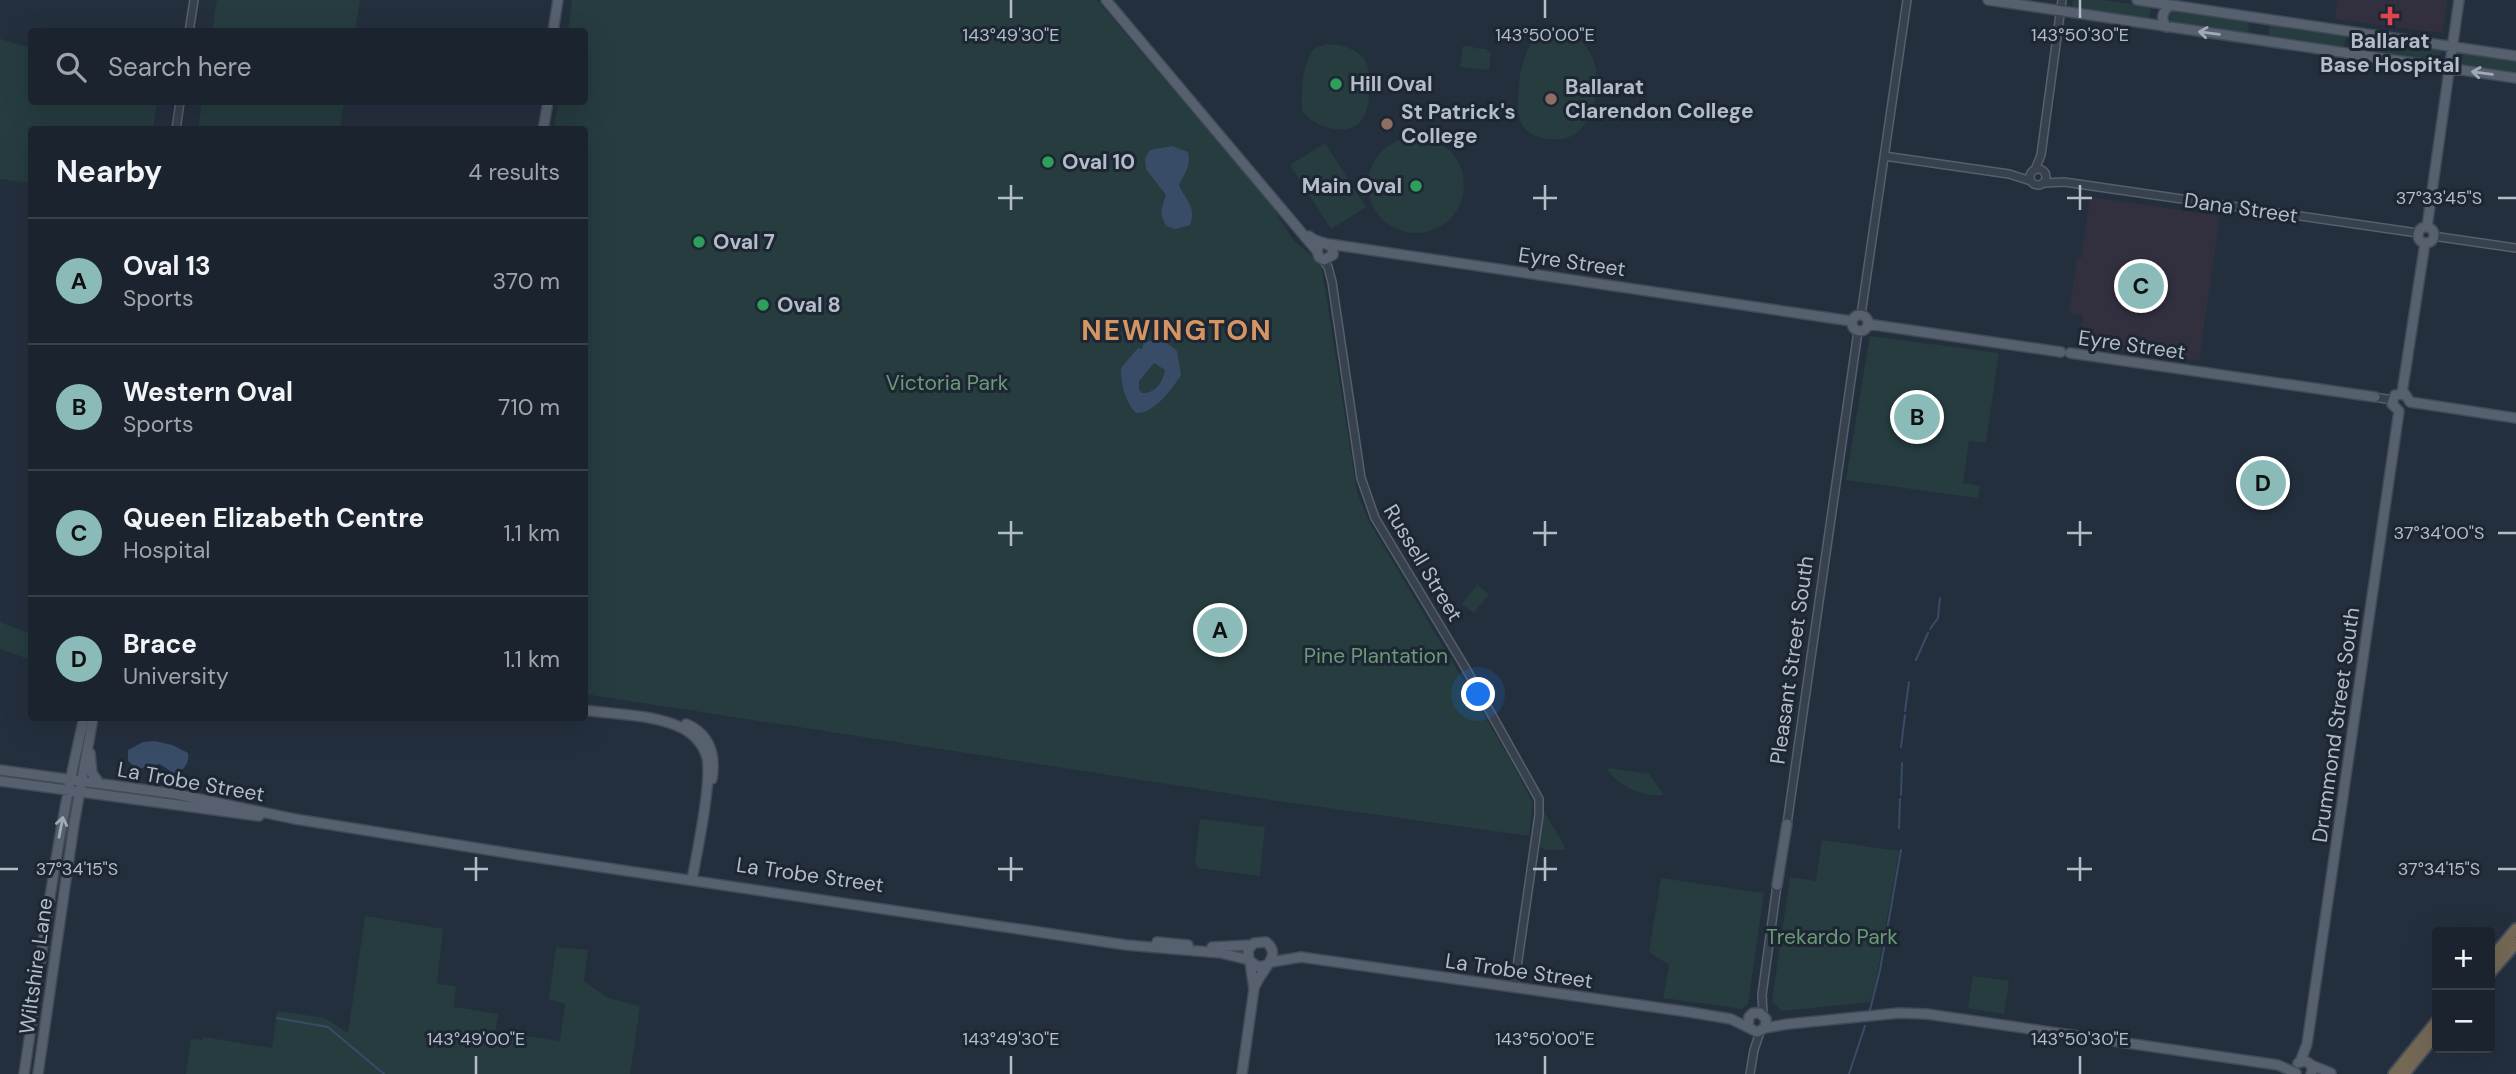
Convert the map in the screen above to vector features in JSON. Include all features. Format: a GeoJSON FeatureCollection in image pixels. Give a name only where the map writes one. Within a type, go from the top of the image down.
{"type":"FeatureCollection","features":[{"type":"Feature","properties":{"kind":"highway"},"geometry":{"type":"LineString","coordinates":[[2495,954],[2516,929]]}},
{"type":"Feature","properties":{"kind":"highway"},"geometry":{"type":"LineString","coordinates":[[2495,967],[2516,943]]}},
{"type":"Feature","properties":{"kind":"highway"},"geometry":{"type":"LineString","coordinates":[[2394,1074],[2432,1027]]}},
{"type":"Feature","properties":{"kind":"highway"},"geometry":{"type":"LineString","coordinates":[[2404,1074],[2432,1039]]}},
{"type":"Feature","properties":{"kind":"main road"},"geometry":{"type":"LineString","coordinates":[[556,28],[560,0]]}},
{"type":"Feature","properties":{"kind":"main road","name":"Russell Street"},"geometry":{"type":"LineString","coordinates":[[1106,0],[1319,255]]}},
{"type":"Feature","properties":{"kind":"main road"},"geometry":{"type":"LineString","coordinates":[[1988,0],[2516,78]]}},
{"type":"Feature","properties":{"kind":"main road"},"geometry":{"type":"LineString","coordinates":[[2137,0],[2516,56]]}},
{"type":"Feature","properties":{"kind":"main road"},"geometry":{"type":"LineString","coordinates":[[2427,227],[2459,0]]}},
{"type":"Feature","properties":{"kind":"main road"},"geometry":{"type":"LineString","coordinates":[[2152,24],[2158,18],[2156,3]]}},
{"type":"Feature","properties":{"kind":"main road"},"geometry":{"type":"LineString","coordinates":[[2166,27],[2162,18],[2170,5]]}},
{"type":"Feature","properties":{"kind":"main road"},"geometry":{"type":"LineString","coordinates":[[539,126],[542,105]]}},
{"type":"Feature","properties":{"kind":"main road"},"geometry":{"type":"LineString","coordinates":[[544,126],[547,105]]}},
{"type":"Feature","properties":{"kind":"main road"},"geometry":{"type":"LineString","coordinates":[[2427,227],[2431,229],[2433,236],[2424,243],[2419,239],[2418,233],[2421,228],[2427,227]]}},
{"type":"Feature","properties":{"kind":"main road","name":"Russell Street"},"geometry":{"type":"LineString","coordinates":[[1303,233],[1314,241],[1327,244]]}},
{"type":"Feature","properties":{"kind":"main road"},"geometry":{"type":"LineString","coordinates":[[2402,393],[2424,243]]}},
{"type":"Feature","properties":{"kind":"main road"},"geometry":{"type":"LineString","coordinates":[[1319,255],[1319,245],[1327,244],[1333,255]]}},
{"type":"Feature","properties":{"kind":"main road","name":"Eyre Street"},"geometry":{"type":"LineString","coordinates":[[1327,244],[1852,321]]}},
{"type":"Feature","properties":{"kind":"main road","name":"Eyre Street"},"geometry":{"type":"LineString","coordinates":[[1319,255],[1329,259],[1347,250],[1371,250]]}},
{"type":"Feature","properties":{"kind":"main road"},"geometry":{"type":"LineString","coordinates":[[1861,314],[1866,317],[1868,324],[1865,329],[1858,331],[1853,327],[1852,321],[1855,316],[1861,314]]}},
{"type":"Feature","properties":{"kind":"main road","name":"Eyre Street"},"geometry":{"type":"LineString","coordinates":[[1868,324],[2375,397]]}},
{"type":"Feature","properties":{"kind":"main road"},"geometry":{"type":"LineString","coordinates":[[2402,393],[2407,395],[2410,402],[2407,408],[2399,411],[2393,408],[2392,400],[2396,394],[2402,393]]}},
{"type":"Feature","properties":{"kind":"main road"},"geometry":{"type":"LineString","coordinates":[[2410,402],[2516,418]]}},
{"type":"Feature","properties":{"kind":"main road","name":"Drummond Street South"},"geometry":{"type":"LineString","coordinates":[[2303,1068],[2399,411]]}},
{"type":"Feature","properties":{"kind":"main road"},"geometry":{"type":"LineString","coordinates":[[588,711],[688,725],[699,731],[714,768],[695,878]]}},
{"type":"Feature","properties":{"kind":"main road"},"geometry":{"type":"LineString","coordinates":[[75,785],[84,721]]}},
{"type":"Feature","properties":{"kind":"main road"},"geometry":{"type":"LineString","coordinates":[[75,785],[92,721]]}},
{"type":"Feature","properties":{"kind":"main road"},"geometry":{"type":"LineString","coordinates":[[89,736],[91,769],[99,783]]}},
{"type":"Feature","properties":{"kind":"main road"},"geometry":{"type":"LineString","coordinates":[[0,770],[75,785]]}},
{"type":"Feature","properties":{"kind":"main road"},"geometry":{"type":"LineString","coordinates":[[0,780],[75,785]]}},
{"type":"Feature","properties":{"kind":"main road","name":"La Trobe Street"},"geometry":{"type":"LineString","coordinates":[[75,785],[99,783],[136,788],[211,800],[295,819]]}},
{"type":"Feature","properties":{"kind":"main road","name":"La Trobe Street"},"geometry":{"type":"LineString","coordinates":[[75,785],[247,815],[426,837],[900,908],[1126,945],[1222,953],[1250,961]]}},
{"type":"Feature","properties":{"kind":"main road","name":"Wiltshire Lane"},"geometry":{"type":"LineString","coordinates":[[38,1074],[70,849],[75,785]]}},
{"type":"Feature","properties":{"kind":"main road","name":"Wiltshire Lane"},"geometry":{"type":"LineString","coordinates":[[24,1074],[56,855],[75,785]]}},
{"type":"Feature","properties":{"kind":"main road"},"geometry":{"type":"LineString","coordinates":[[136,788],[158,798]]}},
{"type":"Feature","properties":{"kind":"main road"},"geometry":{"type":"LineString","coordinates":[[211,800],[245,811],[247,815]]}},
{"type":"Feature","properties":{"kind":"main road","name":"Pleasant Street South"},"geometry":{"type":"LineString","coordinates":[[1777,885],[1787,824]]}},
{"type":"Feature","properties":{"kind":"main road"},"geometry":{"type":"LineString","coordinates":[[56,855],[65,854],[70,849]]}},
{"type":"Feature","properties":{"kind":"main road"},"geometry":{"type":"LineString","coordinates":[[51,885],[58,875],[66,879]]}},
{"type":"Feature","properties":{"kind":"main road","name":"La Trobe Street"},"geometry":{"type":"LineString","coordinates":[[900,908],[1140,940],[1221,947],[1251,945]]}},
{"type":"Feature","properties":{"kind":"main road"},"geometry":{"type":"LineString","coordinates":[[1242,1074],[1254,989],[1273,954],[1271,946],[1262,941],[1251,945],[1247,953],[1254,989]]}},
{"type":"Feature","properties":{"kind":"main road","name":"La Trobe Street"},"geometry":{"type":"LineString","coordinates":[[1271,946],[1301,957],[1757,1022]]}},
{"type":"Feature","properties":{"kind":"main road","name":"La Trobe Street"},"geometry":{"type":"LineString","coordinates":[[1269,963],[1301,957]]}},
{"type":"Feature","properties":{"kind":"main road"},"geometry":{"type":"LineString","coordinates":[[1250,961],[1258,967],[1269,963]]}},
{"type":"Feature","properties":{"kind":"main road"},"geometry":{"type":"LineString","coordinates":[[37,986],[50,988]]}},
{"type":"Feature","properties":{"kind":"main road"},"geometry":{"type":"LineString","coordinates":[[1757,1022],[1788,1024],[1915,1013],[2333,1074]]}},
{"type":"Feature","properties":{"kind":"main road"},"geometry":{"type":"LineString","coordinates":[[2318,1074],[2333,1074]]}},
{"type":"Feature","properties":{"kind":"street"},"geometry":{"type":"LineString","coordinates":[[190,28],[194,0]]}},
{"type":"Feature","properties":{"kind":"street"},"geometry":{"type":"LineString","coordinates":[[1861,314],[1907,0]]}},
{"type":"Feature","properties":{"kind":"street"},"geometry":{"type":"LineString","coordinates":[[2038,175],[2062,0]]}},
{"type":"Feature","properties":{"kind":"street"},"geometry":{"type":"LineString","coordinates":[[177,126],[180,105]]}},
{"type":"Feature","properties":{"kind":"street","name":"Dana Street"},"geometry":{"type":"LineString","coordinates":[[1884,156],[2009,174],[2038,175],[2064,182],[2418,233]]}},
{"type":"Feature","properties":{"kind":"street"},"geometry":{"type":"LineString","coordinates":[[2433,236],[2516,248]]}},
{"type":"Feature","properties":{"kind":"street","name":"Russell Street"},"geometry":{"type":"LineString","coordinates":[[1319,255],[1328,267],[1332,282],[1361,478],[1369,506],[1539,799],[1514,988]]}},
{"type":"Feature","properties":{"kind":"street","name":"Russell Street"},"geometry":{"type":"LineString","coordinates":[[1332,282],[1333,255]]}},
{"type":"Feature","properties":{"kind":"street","name":"Pleasant Street South"},"geometry":{"type":"LineString","coordinates":[[1787,824],[1858,331]]}},
{"type":"Feature","properties":{"kind":"street","name":"Eyre Street"},"geometry":{"type":"LineString","coordinates":[[2375,397],[2392,400]]}},
{"type":"Feature","properties":{"kind":"street","name":"Pleasant Street South"},"geometry":{"type":"LineString","coordinates":[[1750,1074],[1777,885]]}},
{"type":"Feature","properties":{"kind":"shaded area","name":"Ballarat Base Hospital"},"geometry":{"type":"Polygon","coordinates":[[[2337,0],[2447,0],[2443,33],[2335,19],[2337,0]]]}},
{"type":"Feature","properties":{"kind":"shaded area"},"geometry":{"type":"Polygon","coordinates":[[[2090,197],[2220,216],[2199,361],[2078,344],[2083,315],[2069,313],[2077,258],[2081,259],[2090,197]]]}},
{"type":"Feature","properties":{"kind":"green space"},"geometry":{"type":"Polygon","coordinates":[[[217,0],[360,0],[355,28],[212,28],[217,0]]]}},
{"type":"Feature","properties":{"kind":"green space","name":"Victoria Park"},"geometry":{"type":"Polygon","coordinates":[[[572,0],[1097,0],[1271,204],[1293,240],[1321,263],[1357,492],[1368,520],[1510,759],[1533,803],[1529,836],[1271,800],[588,694],[588,126],[555,126],[558,105],[588,105],[588,28],[568,28],[572,0]]]}},
{"type":"Feature","properties":{"kind":"green space"},"geometry":{"type":"Polygon","coordinates":[[[2073,0],[2103,0],[2151,7],[2149,20],[2072,8],[2073,0]]]}},
{"type":"Feature","properties":{"kind":"green space"},"geometry":{"type":"Polygon","coordinates":[[[2171,10],[2249,22],[2248,34],[2169,22],[2171,10]]]}},
{"type":"Feature","properties":{"kind":"green space"},"geometry":{"type":"Polygon","coordinates":[[[2270,25],[2346,36],[2344,47],[2268,36],[2270,25]]]}},
{"type":"Feature","properties":{"kind":"green space"},"geometry":{"type":"Polygon","coordinates":[[[1559,32],[1578,39],[1590,52],[1597,76],[1597,89],[1591,113],[1578,132],[1567,138],[1552,139],[1538,137],[1524,128],[1518,113],[1518,92],[1522,67],[1532,43],[1537,36],[1559,32]]]}},
{"type":"Feature","properties":{"kind":"green space"},"geometry":{"type":"Polygon","coordinates":[[[0,39],[28,47],[28,105],[157,105],[153,126],[28,126],[28,183],[0,179],[0,39]]]}},
{"type":"Feature","properties":{"kind":"green space"},"geometry":{"type":"Polygon","coordinates":[[[2368,39],[2441,50],[2439,62],[2366,51],[2368,39]]]}},
{"type":"Feature","properties":{"kind":"green space","name":"Hill Oval"},"geometry":{"type":"Polygon","coordinates":[[[1326,44],[1352,49],[1367,65],[1369,102],[1363,118],[1350,128],[1325,127],[1314,122],[1302,111],[1303,81],[1308,59],[1314,49],[1326,44]]]}},
{"type":"Feature","properties":{"kind":"green space"},"geometry":{"type":"Polygon","coordinates":[[[1463,46],[1491,52],[1489,70],[1460,67],[1463,46]]]}},
{"type":"Feature","properties":{"kind":"green space"},"geometry":{"type":"Polygon","coordinates":[[[2463,53],[2516,62],[2516,73],[2461,65],[2463,53]]]}},
{"type":"Feature","properties":{"kind":"green space"},"geometry":{"type":"Polygon","coordinates":[[[202,105],[344,105],[340,126],[198,126],[202,105]]]}},
{"type":"Feature","properties":{"kind":"green space","name":"Main Oval"},"geometry":{"type":"Polygon","coordinates":[[[1416,137],[1435,140],[1450,151],[1461,166],[1464,185],[1461,204],[1450,219],[1435,230],[1416,233],[1397,230],[1382,219],[1371,204],[1368,185],[1371,166],[1382,151],[1397,140],[1416,137]]]}},
{"type":"Feature","properties":{"kind":"green space"},"geometry":{"type":"Polygon","coordinates":[[[1325,143],[1366,207],[1331,229],[1290,165],[1325,143]]]}},
{"type":"Feature","properties":{"kind":"green space"},"geometry":{"type":"Polygon","coordinates":[[[1870,336],[1999,353],[1986,443],[1969,441],[1963,483],[1980,486],[1978,498],[1846,480],[1870,336]]]}},
{"type":"Feature","properties":{"kind":"green space"},"geometry":{"type":"Polygon","coordinates":[[[1477,585],[1489,594],[1474,613],[1462,604],[1477,585]]]}},
{"type":"Feature","properties":{"kind":"green space"},"geometry":{"type":"Polygon","coordinates":[[[0,622],[28,633],[28,659],[0,649],[0,622]]]}},
{"type":"Feature","properties":{"kind":"green space"},"geometry":{"type":"Polygon","coordinates":[[[1609,768],[1649,774],[1664,795],[1632,790],[1612,776],[1607,770],[1609,768]]]}},
{"type":"Feature","properties":{"kind":"green space"},"geometry":{"type":"Polygon","coordinates":[[[1543,810],[1565,850],[1546,850],[1540,847],[1543,810]]]}},
{"type":"Feature","properties":{"kind":"green space"},"geometry":{"type":"Polygon","coordinates":[[[1200,819],[1265,827],[1260,876],[1198,868],[1195,863],[1200,819]]]}},
{"type":"Feature","properties":{"kind":"green space","name":"Trekardo Park"},"geometry":{"type":"Polygon","coordinates":[[[1822,840],[1899,851],[1875,985],[1870,1002],[1781,1011],[1772,1001],[1790,877],[1816,881],[1822,840]]]}},
{"type":"Feature","properties":{"kind":"green space"},"geometry":{"type":"Polygon","coordinates":[[[1661,878],[1764,893],[1748,1003],[1742,1009],[1663,998],[1669,965],[1649,952],[1661,878]]]}},
{"type":"Feature","properties":{"kind":"green space"},"geometry":{"type":"Polygon","coordinates":[[[365,916],[443,929],[437,984],[456,986],[454,1007],[498,1014],[494,1038],[508,1041],[510,1034],[560,1041],[565,1004],[549,999],[556,947],[588,950],[584,981],[608,998],[640,1006],[630,1074],[186,1074],[191,1039],[203,1040],[203,1037],[272,1048],[277,1011],[325,1018],[348,1033],[365,916]]]}},
{"type":"Feature","properties":{"kind":"green space"},"geometry":{"type":"Polygon","coordinates":[[[1973,976],[2009,981],[2004,1014],[1968,1008],[1973,976]]]}},
{"type":"Feature","properties":{"kind":"water"},"geometry":{"type":"Polygon","coordinates":[[[1172,146],[1188,152],[1188,165],[1179,185],[1192,213],[1190,225],[1175,229],[1167,226],[1162,218],[1166,195],[1146,169],[1145,158],[1150,150],[1172,146]]]}},
{"type":"Feature","properties":{"kind":"water"},"geometry":{"type":"Polygon","coordinates":[[[1162,339],[1177,351],[1181,375],[1156,405],[1136,413],[1124,392],[1121,368],[1138,348],[1142,349],[1144,342],[1162,339]],[[1154,363],[1139,381],[1139,390],[1147,393],[1154,389],[1160,383],[1165,370],[1154,363]]]}},
{"type":"Feature","properties":{"kind":"water"},"geometry":{"type":"Polygon","coordinates":[[[155,741],[188,753],[188,760],[180,771],[173,773],[160,764],[137,769],[128,761],[128,750],[143,742],[155,741]]]}},
{"type":"Feature","properties":{"kind":"waterway"},"geometry":{"type":"LineString","coordinates":[[1930,629],[1938,618],[1940,598]]}},
{"type":"Feature","properties":{"kind":"waterway"},"geometry":{"type":"LineString","coordinates":[[1916,660],[1928,633]]}},
{"type":"Feature","properties":{"kind":"waterway"},"geometry":{"type":"LineString","coordinates":[[1905,711],[1909,682]]}},
{"type":"Feature","properties":{"kind":"waterway"},"geometry":{"type":"LineString","coordinates":[[1901,747],[1905,715]]}},
{"type":"Feature","properties":{"kind":"waterway"},"geometry":{"type":"LineString","coordinates":[[1901,795],[1902,763]]}},
{"type":"Feature","properties":{"kind":"waterway"},"geometry":{"type":"LineString","coordinates":[[1899,828],[1900,799]]}},
{"type":"Feature","properties":{"kind":"waterway"},"geometry":{"type":"LineString","coordinates":[[1870,1010],[1880,970],[1901,850]]}},
{"type":"Feature","properties":{"kind":"waterway"},"geometry":{"type":"LineString","coordinates":[[277,1018],[328,1027],[384,1074]]}},
{"type":"Feature","properties":{"kind":"waterway"},"geometry":{"type":"LineString","coordinates":[[1849,1074],[1865,1026]]}},
{"type":"Feature","properties":{"kind":"place","name":"Ballarat Base Hospital"},"geometry":{"type":"Point","coordinates":[2390,16]}},
{"type":"Feature","properties":{"kind":"place","name":"Hill Oval"},"geometry":{"type":"Point","coordinates":[1336,84]}},
{"type":"Feature","properties":{"kind":"place","name":"Ballarat Clarendon College"},"geometry":{"type":"Point","coordinates":[1551,99]}},
{"type":"Feature","properties":{"kind":"place","name":"St Patrick's College"},"geometry":{"type":"Point","coordinates":[1387,124]}},
{"type":"Feature","properties":{"kind":"place","name":"Oval 10"},"geometry":{"type":"Point","coordinates":[1048,162]}},
{"type":"Feature","properties":{"kind":"place","name":"Main Oval"},"geometry":{"type":"Point","coordinates":[1416,186]}},
{"type":"Feature","properties":{"kind":"place","name":"Oval 7"},"geometry":{"type":"Point","coordinates":[699,242]}},
{"type":"Feature","properties":{"kind":"place","name":"Queen Elizabeth Centre"},"geometry":{"type":"Point","coordinates":[2141,286]}},
{"type":"Feature","properties":{"kind":"place","name":"Oval 8"},"geometry":{"type":"Point","coordinates":[763,305]}},
{"type":"Feature","properties":{"kind":"place","name":"Western Oval"},"geometry":{"type":"Point","coordinates":[1917,417]}},
{"type":"Feature","properties":{"kind":"place","name":"Brace"},"geometry":{"type":"Point","coordinates":[2263,483]}},
{"type":"Feature","properties":{"kind":"place","name":"Oval 13"},"geometry":{"type":"Point","coordinates":[1220,630]}},
{"type":"Feature","properties":{"kind":"district","name":"NEWINGTON"},"geometry":{"type":"Point","coordinates":[1177,330]}},
{"type":"Feature","properties":{"kind":"park label","name":"Pine Plantation"},"geometry":{"type":"Point","coordinates":[1376,656]}}]}
